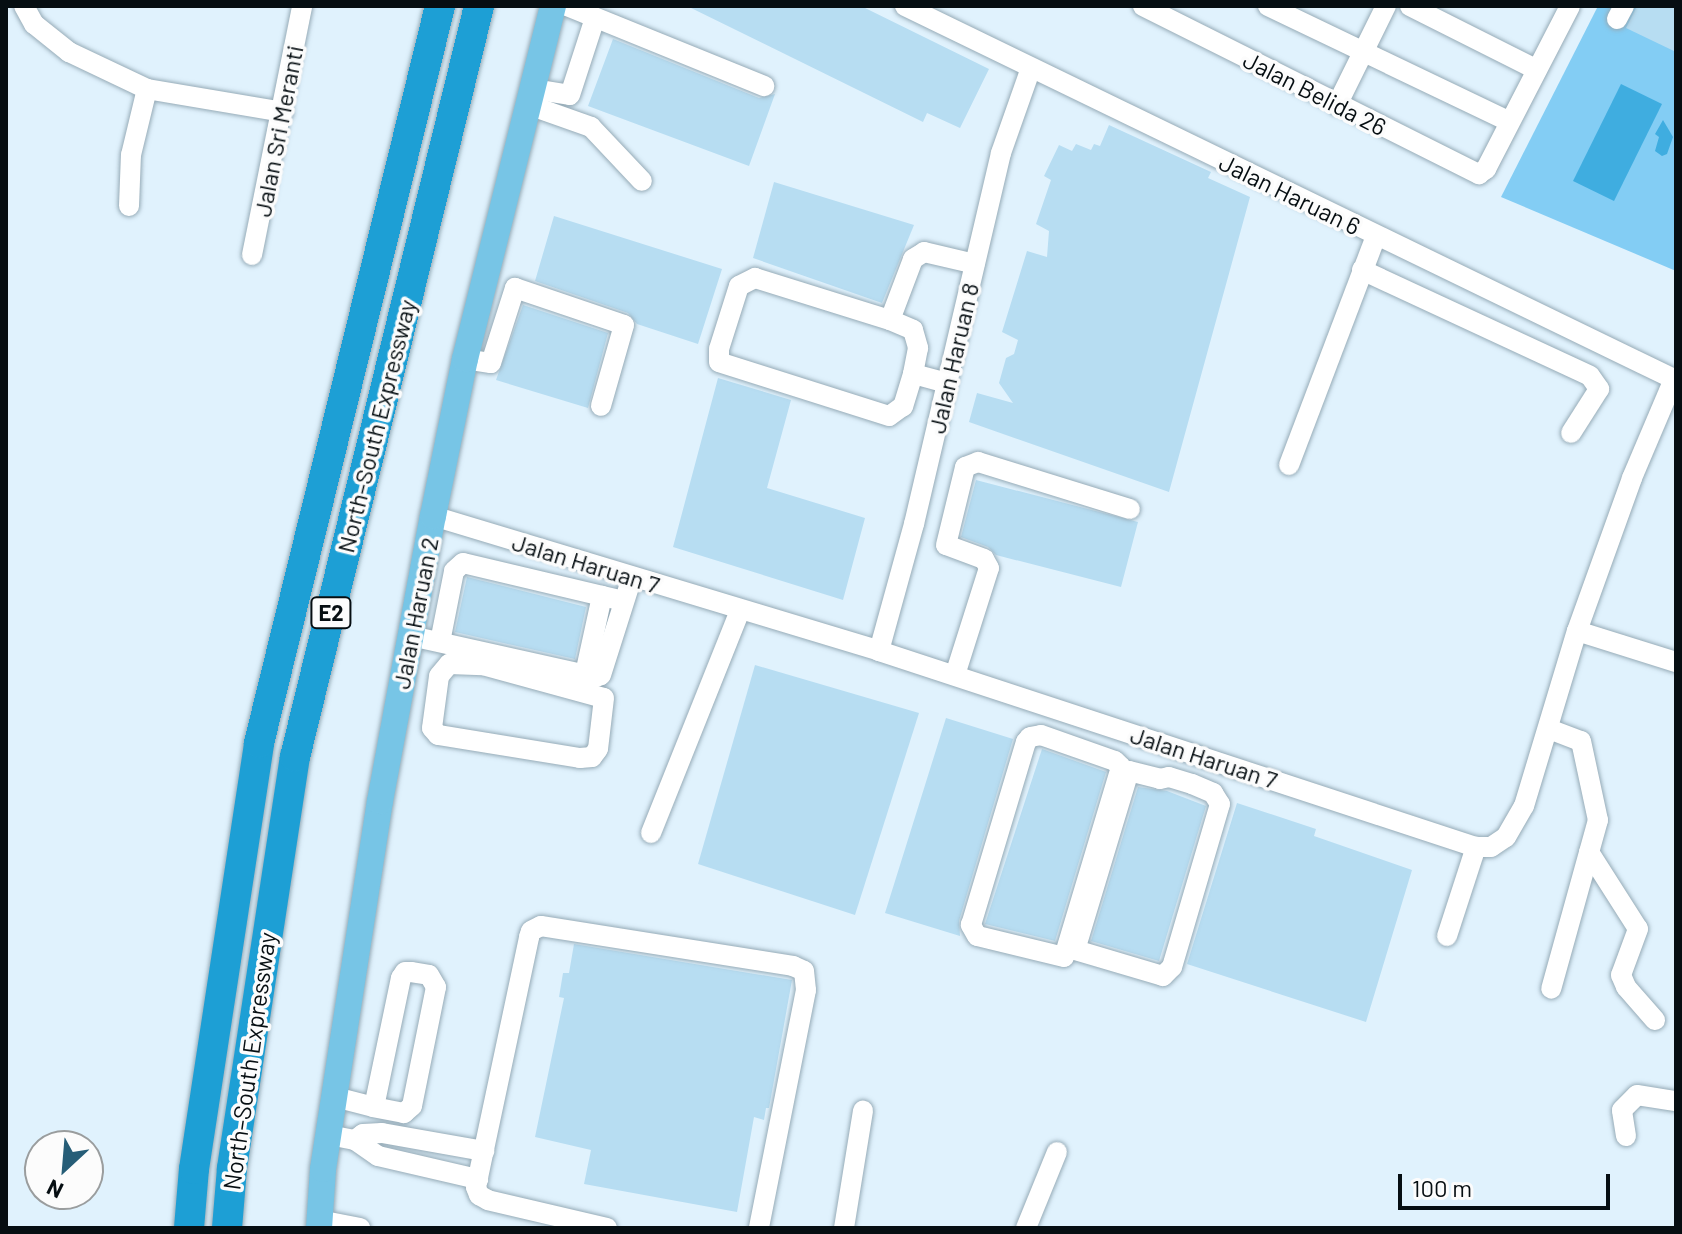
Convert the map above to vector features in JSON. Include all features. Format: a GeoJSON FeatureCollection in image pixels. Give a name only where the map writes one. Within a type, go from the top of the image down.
{"type":"FeatureCollection","features":[{"type":"Feature","properties":{"kind":"highway","name":"North–South Expressway"},"geometry":{"type":"LineString","coordinates":[[189,1228],[194,1169],[259,743],[440,6]]}},
{"type":"Feature","properties":{"kind":"highway","name":"North–South Expressway"},"geometry":{"type":"LineString","coordinates":[[227,1228],[232,1168],[295,757],[479,6]]}},
{"type":"Feature","properties":{"kind":"main road","name":"Jalan Haruan 2"},"geometry":{"type":"LineString","coordinates":[[319,1224],[329,1135],[380,801],[433,516],[465,359],[553,6]]}},
{"type":"Feature","properties":{"kind":"street"},"geometry":{"type":"LineString","coordinates":[[24,6],[34,24],[69,52],[147,89],[283,112]]}},
{"type":"Feature","properties":{"kind":"street","name":"Jalan Sri Meranti"},"geometry":{"type":"LineString","coordinates":[[252,255],[302,6]]}},
{"type":"Feature","properties":{"kind":"street"},"geometry":{"type":"LineString","coordinates":[[567,6],[764,86]]}},
{"type":"Feature","properties":{"kind":"street","name":"Jalan Haruan 6"},"geometry":{"type":"LineString","coordinates":[[905,6],[1675,379]]}},
{"type":"Feature","properties":{"kind":"street","name":"Jalan Belida 26"},"geometry":{"type":"LineString","coordinates":[[1143,6],[1183,15],[1337,105],[1471,173],[1479,174],[1486,169],[1510,122]]}},
{"type":"Feature","properties":{"kind":"street"},"geometry":{"type":"LineString","coordinates":[[1268,6],[1510,122],[1537,70],[1563,8]]}},
{"type":"Feature","properties":{"kind":"street"},"geometry":{"type":"LineString","coordinates":[[1337,105],[1386,6]]}},
{"type":"Feature","properties":{"kind":"street"},"geometry":{"type":"LineString","coordinates":[[1410,6],[1537,70]]}},
{"type":"Feature","properties":{"kind":"street"},"geometry":{"type":"LineString","coordinates":[[531,97],[570,95],[595,18]]}},
{"type":"Feature","properties":{"kind":"street","name":"Jalan Haruan 8"},"geometry":{"type":"LineString","coordinates":[[879,651],[1001,153],[1031,68]]}},
{"type":"Feature","properties":{"kind":"street"},"geometry":{"type":"LineString","coordinates":[[129,206],[131,155],[147,89]]}},
{"type":"Feature","properties":{"kind":"street"},"geometry":{"type":"LineString","coordinates":[[531,97],[591,127],[642,181]]}},
{"type":"Feature","properties":{"kind":"street"},"geometry":{"type":"LineString","coordinates":[[1289,465],[1376,236]]}},
{"type":"Feature","properties":{"kind":"street"},"geometry":{"type":"LineString","coordinates":[[890,320],[913,259],[924,252],[975,264]]}},
{"type":"Feature","properties":{"kind":"street"},"geometry":{"type":"LineString","coordinates":[[1362,270],[1430,298],[1476,326],[1590,376],[1599,389],[1571,433]]}},
{"type":"Feature","properties":{"kind":"street"},"geometry":{"type":"LineString","coordinates":[[755,278],[913,330],[918,348],[913,374],[903,406],[889,416],[719,362],[719,349],[739,286],[755,278]]}},
{"type":"Feature","properties":{"kind":"street"},"geometry":{"type":"LineString","coordinates":[[465,359],[491,363],[515,288],[624,325],[601,406]]}},
{"type":"Feature","properties":{"kind":"street"},"geometry":{"type":"LineString","coordinates":[[913,374],[947,383]]}},
{"type":"Feature","properties":{"kind":"street"},"geometry":{"type":"LineString","coordinates":[[1447,936],[1476,847],[1491,847],[1506,837],[1524,806],[1577,631],[1632,478],[1675,379]]}},
{"type":"Feature","properties":{"kind":"street"},"geometry":{"type":"LineString","coordinates":[[955,675],[989,568],[984,559],[946,545],[965,467],[978,462],[1130,509]]}},
{"type":"Feature","properties":{"kind":"street","name":"Jalan Haruan 7"},"geometry":{"type":"LineString","coordinates":[[433,516],[955,675],[1476,847]]}},
{"type":"Feature","properties":{"kind":"street"},"geometry":{"type":"LineString","coordinates":[[440,642],[454,571],[463,563],[624,601]]}},
{"type":"Feature","properties":{"kind":"street"},"geometry":{"type":"LineString","coordinates":[[409,648],[440,642],[601,675],[632,577]]}},
{"type":"Feature","properties":{"kind":"street"},"geometry":{"type":"LineString","coordinates":[[585,674],[602,596]]}},
{"type":"Feature","properties":{"kind":"street"},"geometry":{"type":"LineString","coordinates":[[651,833],[740,610]]}},
{"type":"Feature","properties":{"kind":"street"},"geometry":{"type":"LineString","coordinates":[[1577,631],[1676,662]]}},
{"type":"Feature","properties":{"kind":"street"},"geometry":{"type":"LineString","coordinates":[[409,648],[440,671]]}},
{"type":"Feature","properties":{"kind":"street"},"geometry":{"type":"LineString","coordinates":[[449,664],[483,665],[595,693],[604,698],[606,705],[598,749],[592,757],[580,758],[438,735],[432,728],[440,671],[449,664]]}},
{"type":"Feature","properties":{"kind":"street"},"geometry":{"type":"LineString","coordinates":[[1099,756],[1112,727]]}},
{"type":"Feature","properties":{"kind":"street"},"geometry":{"type":"LineString","coordinates":[[1549,729],[1581,741],[1598,820],[1551,989]]}},
{"type":"Feature","properties":{"kind":"street"},"geometry":{"type":"LineString","coordinates":[[1041,735],[1099,756],[1121,767],[1064,957],[977,936],[971,925],[972,919],[1026,742],[1030,737],[1041,735]]}},
{"type":"Feature","properties":{"kind":"street"},"geometry":{"type":"LineString","coordinates":[[1192,784],[1201,756]]}},
{"type":"Feature","properties":{"kind":"street"},"geometry":{"type":"LineString","coordinates":[[1129,771],[1192,784],[1213,793],[1220,808],[1169,972],[1161,976],[1075,950],[1129,771]]}},
{"type":"Feature","properties":{"kind":"street"},"geometry":{"type":"LineString","coordinates":[[1589,852],[1638,929],[1621,975],[1626,987],[1655,1020]]}},
{"type":"Feature","properties":{"kind":"street"},"geometry":{"type":"LineString","coordinates":[[607,1228],[488,1200],[479,1195],[478,1179],[529,937],[536,928],[793,966],[804,971],[806,990],[759,1228]]}},
{"type":"Feature","properties":{"kind":"street"},"geometry":{"type":"LineString","coordinates":[[335,1097],[374,1107],[404,1113],[412,1106],[436,987],[429,975],[405,972],[401,978],[374,1107]]}},
{"type":"Feature","properties":{"kind":"street"},"geometry":{"type":"LineString","coordinates":[[1626,1136],[1622,1110],[1637,1095],[1676,1101]]}},
{"type":"Feature","properties":{"kind":"street"},"geometry":{"type":"LineString","coordinates":[[844,1228],[863,1111]]}},
{"type":"Feature","properties":{"kind":"street"},"geometry":{"type":"LineString","coordinates":[[355,1140],[363,1134],[382,1133],[484,1151]]}},
{"type":"Feature","properties":{"kind":"street"},"geometry":{"type":"LineString","coordinates":[[329,1135],[355,1140],[378,1156],[478,1179]]}},
{"type":"Feature","properties":{"kind":"street"},"geometry":{"type":"LineString","coordinates":[[1026,1228],[1057,1152]]}},
{"type":"Feature","properties":{"kind":"street"},"geometry":{"type":"LineString","coordinates":[[319,1224],[360,1228]]}},
{"type":"Feature","properties":{"kind":"shaded area"},"geometry":{"type":"Polygon","coordinates":[[[1598,6],[1676,6],[1676,271],[1501,197],[1598,6]]]}},
{"type":"Feature","properties":{"kind":"shaded area"},"geometry":{"type":"Polygon","coordinates":[[[1621,84],[1662,104],[1614,201],[1573,181],[1621,84]]]}},
{"type":"Feature","properties":{"kind":"shaded area"},"geometry":{"type":"Polygon","coordinates":[[[1663,120],[1673,137],[1667,154],[1662,156],[1655,151],[1659,137],[1655,134],[1663,120]]]}},
{"type":"Feature","properties":{"kind":"building"},"geometry":{"type":"Polygon","coordinates":[[[687,6],[861,6],[989,69],[960,128],[927,113],[923,122],[687,6]]]}},
{"type":"Feature","properties":{"kind":"building"},"geometry":{"type":"Polygon","coordinates":[[[1637,6],[1676,6],[1676,52],[1626,28],[1637,6]]]}},
{"type":"Feature","properties":{"kind":"building"},"geometry":{"type":"Polygon","coordinates":[[[613,39],[759,98],[775,94],[749,166],[588,106],[613,39]]]}},
{"type":"Feature","properties":{"kind":"building"},"geometry":{"type":"Polygon","coordinates":[[[1109,125],[1211,172],[1208,178],[1250,197],[1169,492],[969,422],[977,393],[1013,403],[999,383],[1006,358],[1014,354],[1018,340],[1002,332],[1027,251],[1047,257],[1049,231],[1036,224],[1051,180],[1044,176],[1059,145],[1072,151],[1076,144],[1091,150],[1094,144],[1100,146],[1109,125]]]}},
{"type":"Feature","properties":{"kind":"building"},"geometry":{"type":"Polygon","coordinates":[[[774,182],[914,225],[882,303],[753,258],[774,182]]]}},
{"type":"Feature","properties":{"kind":"building"},"geometry":{"type":"Polygon","coordinates":[[[554,216],[722,269],[698,344],[637,324],[628,313],[535,281],[554,216]]]}},
{"type":"Feature","properties":{"kind":"building"},"geometry":{"type":"Polygon","coordinates":[[[523,305],[608,333],[588,408],[496,380],[523,305]]]}},
{"type":"Feature","properties":{"kind":"building"},"geometry":{"type":"Polygon","coordinates":[[[718,378],[791,400],[767,488],[865,518],[843,600],[673,547],[718,378]]]}},
{"type":"Feature","properties":{"kind":"building"},"geometry":{"type":"Polygon","coordinates":[[[976,480],[1138,522],[1121,587],[996,555],[988,547],[961,537],[976,480]]]}},
{"type":"Feature","properties":{"kind":"building"},"geometry":{"type":"Polygon","coordinates":[[[467,577],[586,607],[575,659],[455,632],[467,577]]]}},
{"type":"Feature","properties":{"kind":"building"},"geometry":{"type":"Polygon","coordinates":[[[755,665],[919,713],[855,915],[698,864],[755,665]]]}},
{"type":"Feature","properties":{"kind":"building"},"geometry":{"type":"Polygon","coordinates":[[[946,718],[1013,739],[959,921],[960,936],[885,913],[946,718]]]}},
{"type":"Feature","properties":{"kind":"building"},"geometry":{"type":"Polygon","coordinates":[[[1042,749],[1106,772],[1055,941],[985,924],[1042,749]]]}},
{"type":"Feature","properties":{"kind":"building"},"geometry":{"type":"Polygon","coordinates":[[[1138,787],[1167,791],[1206,806],[1159,961],[1091,941],[1138,787]]]}},
{"type":"Feature","properties":{"kind":"building"},"geometry":{"type":"Polygon","coordinates":[[[1237,803],[1316,829],[1314,836],[1412,870],[1366,1022],[1187,964],[1237,803]]]}},
{"type":"Feature","properties":{"kind":"building"},"geometry":{"type":"Polygon","coordinates":[[[574,944],[792,980],[769,1108],[766,1108],[764,1120],[754,1117],[737,1212],[584,1184],[591,1150],[535,1137],[564,998],[559,997],[563,973],[569,973],[574,944]]]}}]}
